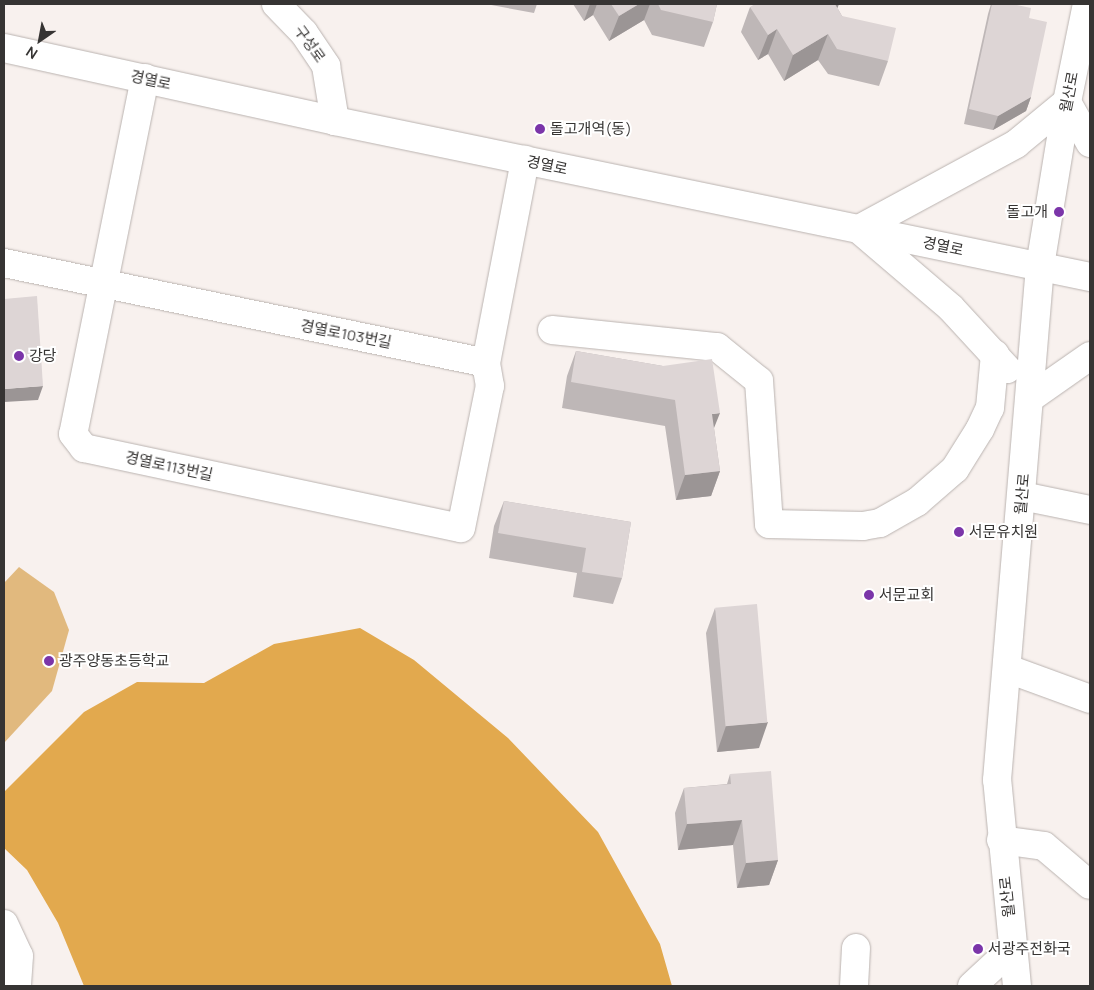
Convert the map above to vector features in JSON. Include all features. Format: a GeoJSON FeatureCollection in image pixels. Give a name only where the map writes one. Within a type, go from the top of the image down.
{"type":"FeatureCollection","features":[{"type":"Feature","properties":{"kind":"street","name":"구성로"},"geometry":{"type":"LineString","coordinates":[[276,4],[304,33],[326,66],[335,121]]}},
{"type":"Feature","properties":{"kind":"street","name":"월산로"},"geometry":{"type":"LineString","coordinates":[[1017,986],[1001,840],[997,780],[1008,669],[1040,266],[1067,102],[1087,15]]}},
{"type":"Feature","properties":{"kind":"street","name":"경열로"},"geometry":{"type":"LineString","coordinates":[[4,48],[335,121],[1090,277]]}},
{"type":"Feature","properties":{"kind":"street","name":"경열로113번길"},"geometry":{"type":"LineString","coordinates":[[145,78],[73,434],[84,448],[461,528],[490,386],[486,363]]}},
{"type":"Feature","properties":{"kind":"street"},"geometry":{"type":"LineString","coordinates":[[1090,143],[1067,102],[1016,144],[859,229],[951,308],[995,354],[1030,398],[1090,356]]}},
{"type":"Feature","properties":{"kind":"street"},"geometry":{"type":"LineString","coordinates":[[486,363],[525,160]]}},
{"type":"Feature","properties":{"kind":"street","name":"경열로103번길"},"geometry":{"type":"LineString","coordinates":[[4,263],[486,363]]}},
{"type":"Feature","properties":{"kind":"street"},"geometry":{"type":"LineString","coordinates":[[552,330],[717,347],[759,381],[769,524],[863,526],[880,523],[917,502],[955,469],[980,429],[990,408],[995,354]]}},
{"type":"Feature","properties":{"kind":"street"},"geometry":{"type":"LineString","coordinates":[[1022,496],[1090,510]]}},
{"type":"Feature","properties":{"kind":"street"},"geometry":{"type":"LineString","coordinates":[[1008,669],[1090,700]]}},
{"type":"Feature","properties":{"kind":"street"},"geometry":{"type":"LineString","coordinates":[[1001,840],[1044,846],[1090,885]]}},
{"type":"Feature","properties":{"kind":"street"},"geometry":{"type":"LineString","coordinates":[[4,924],[19,956],[17,986]]}},
{"type":"Feature","properties":{"kind":"street"},"geometry":{"type":"LineString","coordinates":[[854,986],[856,948]]}},
{"type":"Feature","properties":{"kind":"street"},"geometry":{"type":"LineString","coordinates":[[972,986],[1012,949]]}},
{"type":"Feature","properties":{"kind":"shaded area"},"geometry":{"type":"Polygon","coordinates":[[[19,567],[54,592],[69,630],[52,691],[4,743],[4,583],[19,567]]]}},
{"type":"Feature","properties":{"kind":"shaded area"},"geometry":{"type":"Polygon","coordinates":[[[360,628],[414,660],[508,738],[598,832],[660,944],[672,986],[84,986],[58,923],[27,870],[4,848],[4,792],[84,712],[137,682],[204,683],[274,644],[360,628]]]}},
{"type":"Feature","properties":{"kind":"building"},"geometry":{"type":"Polygon","coordinates":[[[611,4],[639,4],[619,16],[611,4]]]}},
{"type":"Feature","properties":{"kind":"building"},"geometry":{"type":"Polygon","coordinates":[[[658,4],[717,4],[713,22],[661,10],[658,4]]]}},
{"type":"Feature","properties":{"kind":"building"},"geometry":{"type":"Polygon","coordinates":[[[755,4],[835,4],[842,16],[896,28],[888,61],[837,49],[828,34],[793,55],[777,29],[768,35],[750,7],[755,4]]]}},
{"type":"Feature","properties":{"kind":"building"},"geometry":{"type":"Polygon","coordinates":[[[992,4],[1012,4],[1031,8],[1029,18],[1047,22],[1031,97],[998,116],[969,109],[992,4]]]}},
{"type":"Feature","properties":{"kind":"building","name":"강당"},"geometry":{"type":"Polygon","coordinates":[[[37,296],[43,386],[4,389],[4,299],[37,296]]]}},
{"type":"Feature","properties":{"kind":"building"},"geometry":{"type":"Polygon","coordinates":[[[576,351],[663,366],[712,359],[720,413],[712,414],[720,471],[685,475],[675,400],[571,382],[576,351]]]}},
{"type":"Feature","properties":{"kind":"building"},"geometry":{"type":"Polygon","coordinates":[[[504,501],[631,522],[622,578],[582,572],[586,548],[498,533],[504,501]]]}},
{"type":"Feature","properties":{"kind":"building"},"geometry":{"type":"Polygon","coordinates":[[[757,604],[767,723],[726,726],[715,608],[757,604]]]}},
{"type":"Feature","properties":{"kind":"building"},"geometry":{"type":"Polygon","coordinates":[[[771,771],[778,860],[746,863],[742,820],[687,824],[684,788],[731,784],[730,774],[771,771]]]}},
{"type":"Feature","properties":{"kind":"place","name":"돌고개역(동)"},"geometry":{"type":"Point","coordinates":[540,129]}},
{"type":"Feature","properties":{"kind":"place","name":"돌고개"},"geometry":{"type":"Point","coordinates":[1059,212]}},
{"type":"Feature","properties":{"kind":"place","name":"강당"},"geometry":{"type":"Point","coordinates":[19,356]}},
{"type":"Feature","properties":{"kind":"place","name":"서문유치원"},"geometry":{"type":"Point","coordinates":[959,532]}},
{"type":"Feature","properties":{"kind":"place","name":"서문교회"},"geometry":{"type":"Point","coordinates":[869,595]}},
{"type":"Feature","properties":{"kind":"place","name":"광주양동초등학교"},"geometry":{"type":"Point","coordinates":[49,661]}},
{"type":"Feature","properties":{"kind":"place","name":"서광주전화국"},"geometry":{"type":"Point","coordinates":[978,949]}}]}
